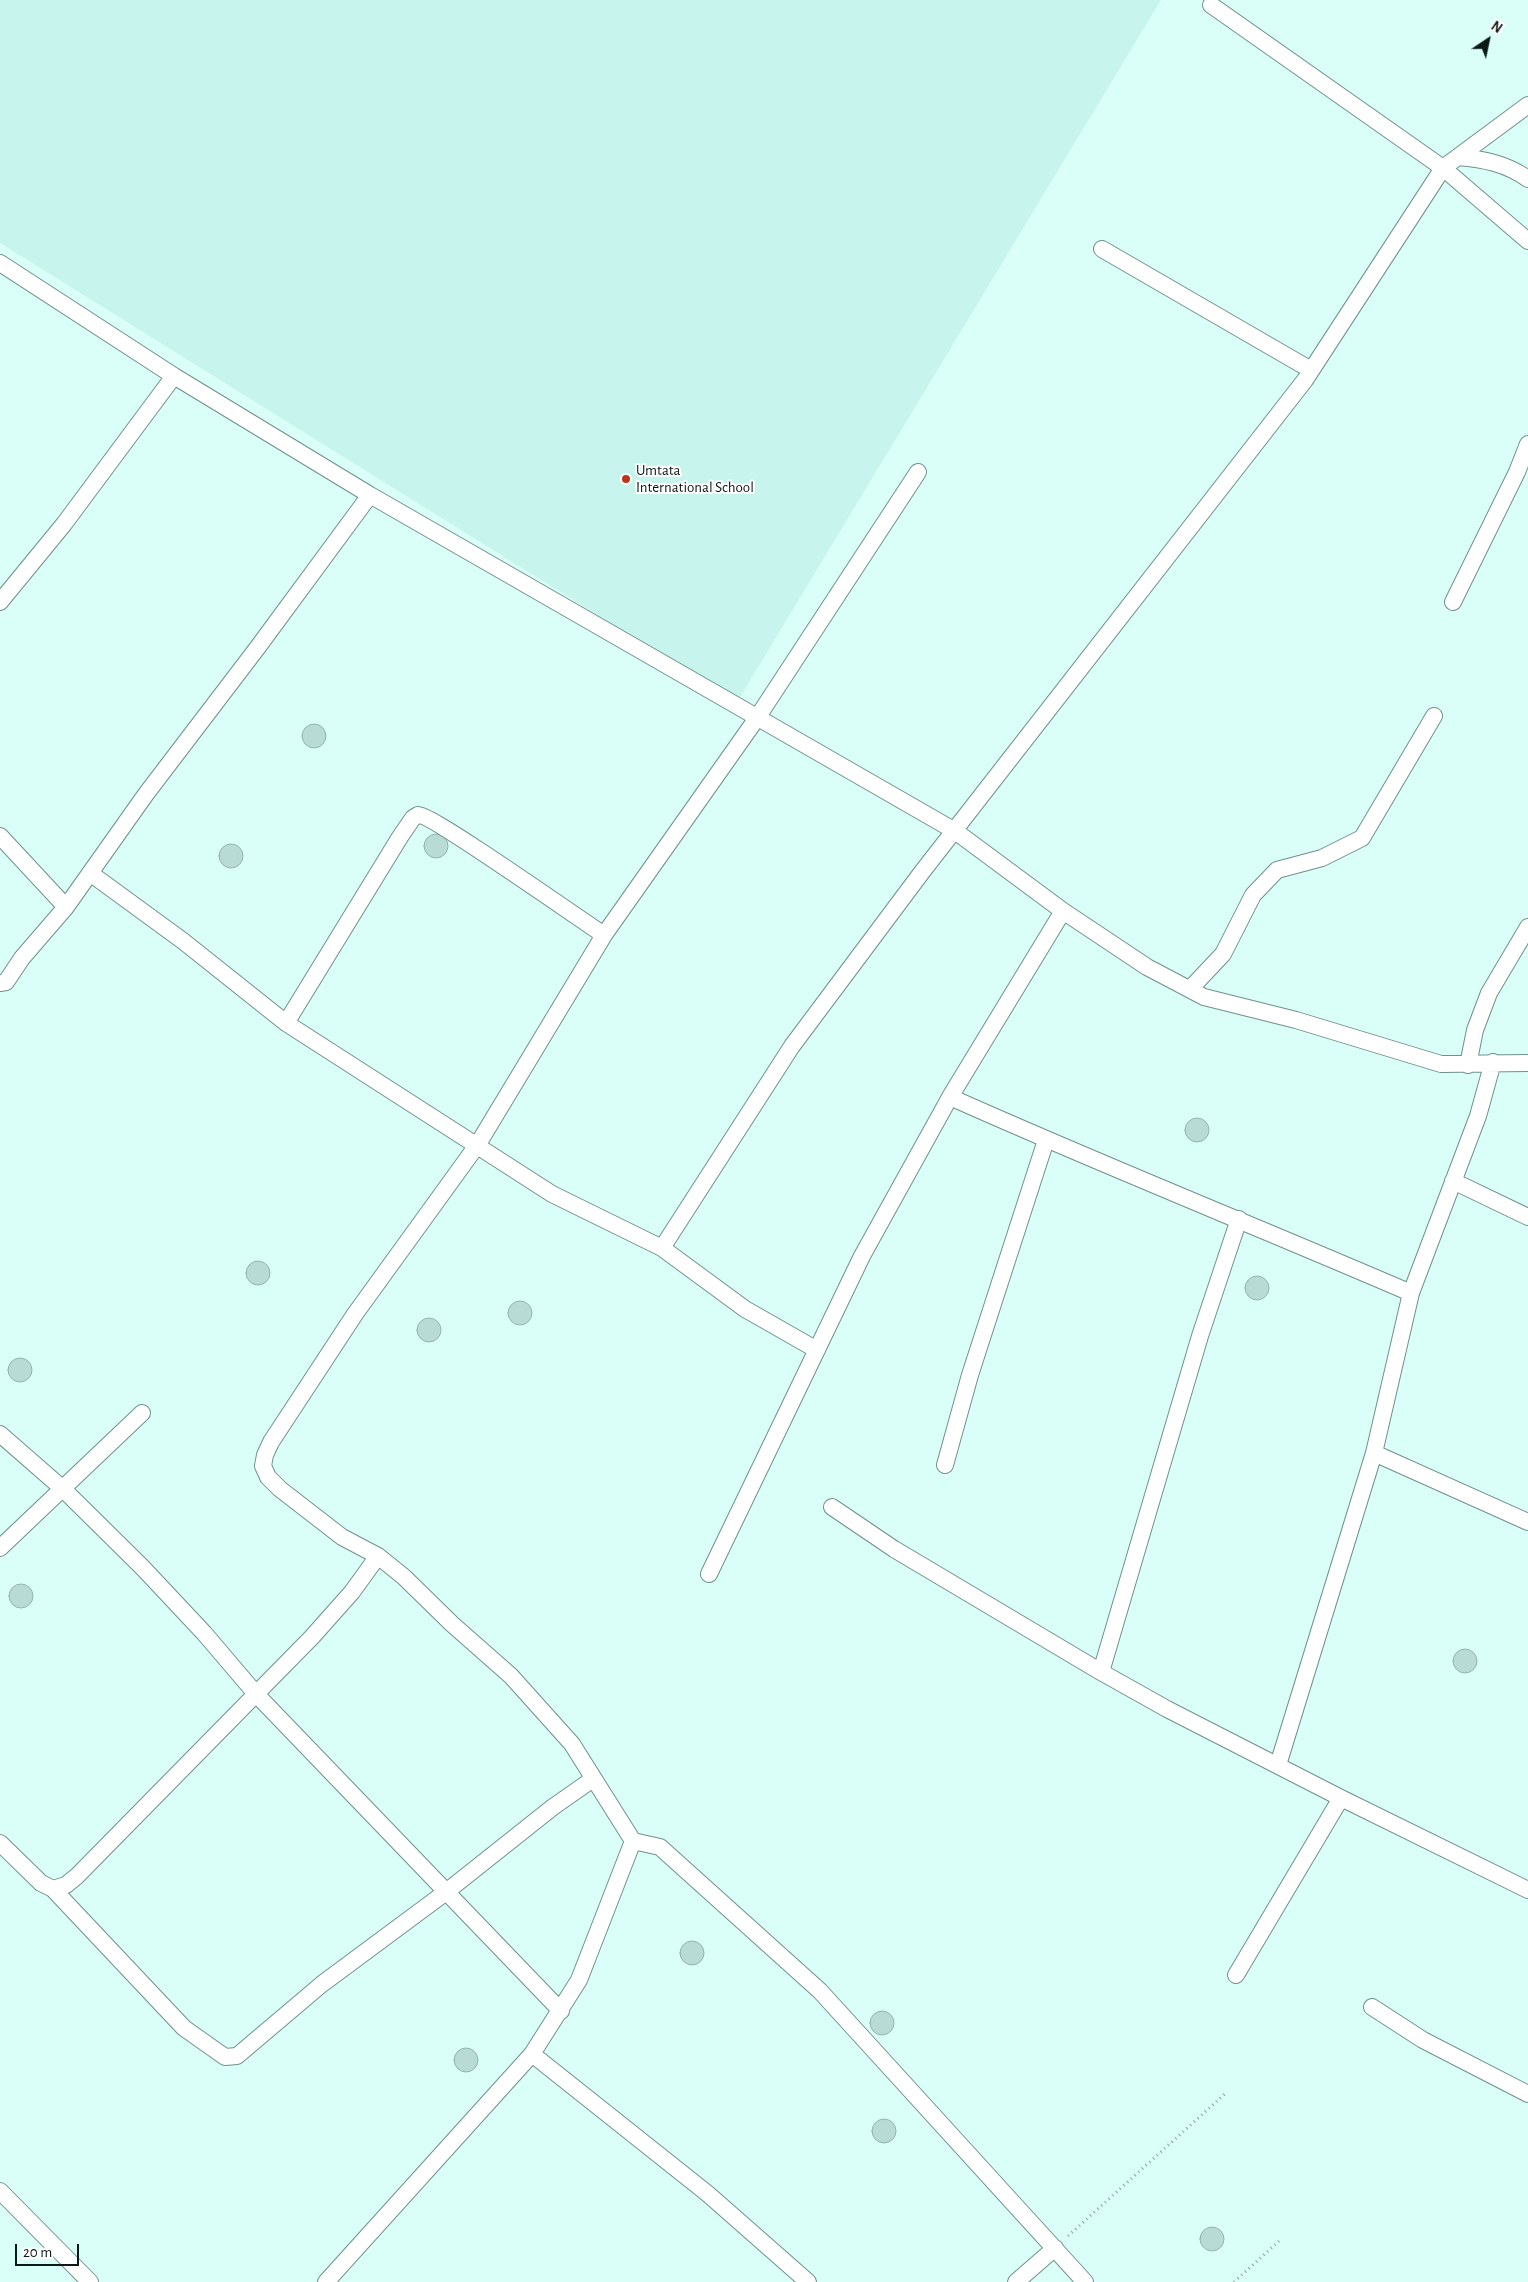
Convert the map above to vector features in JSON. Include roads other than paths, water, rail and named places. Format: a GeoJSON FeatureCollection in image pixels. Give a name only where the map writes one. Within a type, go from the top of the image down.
{"type":"FeatureCollection","features":[{"type":"Feature","properties":{"kind":"street"},"geometry":{"type":"LineString","coordinates":[[1211,5],[1443,168],[1528,241]]}},
{"type":"Feature","properties":{"kind":"street"},"geometry":{"type":"LineString","coordinates":[[662,1248],[792,1046],[868,943],[1311,370],[1443,168],[1528,105]]}},
{"type":"Feature","properties":{"kind":"street"},"geometry":{"type":"LineString","coordinates":[[1458,157],[1481,159],[1500,164],[1528,179]]}},
{"type":"Feature","properties":{"kind":"street"},"geometry":{"type":"LineString","coordinates":[[1102,249],[1311,370]]}},
{"type":"Feature","properties":{"kind":"street"},"geometry":{"type":"LineString","coordinates":[[0,263],[174,376],[370,495],[955,831],[1063,911],[1148,967],[1204,997],[1296,1020],[1365,1043],[1441,1064],[1528,1063]]}},
{"type":"Feature","properties":{"kind":"street"},"geometry":{"type":"LineString","coordinates":[[0,602],[64,524],[174,376]]}},
{"type":"Feature","properties":{"kind":"street"},"geometry":{"type":"LineString","coordinates":[[1453,602],[1517,472],[1528,444]]}},
{"type":"Feature","properties":{"kind":"street"},"geometry":{"type":"LineString","coordinates":[[918,472],[757,718],[604,935],[478,1144],[355,1314],[271,1442],[265,1455],[263,1466],[268,1477],[280,1490],[342,1537],[378,1556],[404,1577],[452,1624],[511,1676],[572,1744],[633,1841],[660,1847],[820,1991],[1085,2282]]}},
{"type":"Feature","properties":{"kind":"street"},"geometry":{"type":"LineString","coordinates":[[0,984],[6,982],[22,958],[66,907],[146,794],[258,648],[370,495]]}},
{"type":"Feature","properties":{"kind":"street"},"geometry":{"type":"LineString","coordinates":[[1190,989],[1223,954],[1253,895],[1277,870],[1322,858],[1362,838],[1434,716]]}},
{"type":"Feature","properties":{"kind":"street"},"geometry":{"type":"LineString","coordinates":[[286,1023],[400,837],[413,818],[418,815],[428,817],[474,846],[604,935]]}},
{"type":"Feature","properties":{"kind":"street"},"geometry":{"type":"LineString","coordinates":[[0,836],[66,907]]}},
{"type":"Feature","properties":{"kind":"street"},"geometry":{"type":"LineString","coordinates":[[90,873],[183,941],[286,1023],[478,1144],[552,1194],[662,1248],[745,1309],[817,1350]]}},
{"type":"Feature","properties":{"kind":"street"},"geometry":{"type":"LineString","coordinates":[[709,1574],[862,1256],[950,1097],[1063,911]]}},
{"type":"Feature","properties":{"kind":"street"},"geometry":{"type":"LineString","coordinates":[[1468,1065],[1475,1030],[1489,993],[1528,927]]}},
{"type":"Feature","properties":{"kind":"street"},"geometry":{"type":"LineString","coordinates":[[1278,1765],[1374,1453],[1411,1293],[1478,1116],[1493,1062]]}},
{"type":"Feature","properties":{"kind":"street"},"geometry":{"type":"LineString","coordinates":[[950,1097],[1046,1140],[1239,1219],[1411,1293]]}},
{"type":"Feature","properties":{"kind":"street"},"geometry":{"type":"LineString","coordinates":[[945,1465],[970,1375],[1046,1140]]}},
{"type":"Feature","properties":{"kind":"street"},"geometry":{"type":"LineString","coordinates":[[1453,1181],[1528,1217]]}},
{"type":"Feature","properties":{"kind":"street"},"geometry":{"type":"LineString","coordinates":[[1101,1672],[1200,1336],[1239,1219]]}},
{"type":"Feature","properties":{"kind":"street"},"geometry":{"type":"LineString","coordinates":[[0,1548],[142,1413]]}},
{"type":"Feature","properties":{"kind":"street"},"geometry":{"type":"LineString","coordinates":[[0,1434],[63,1489],[204,1633],[256,1694],[356,1795],[446,1892],[561,2010]]}},
{"type":"Feature","properties":{"kind":"street"},"geometry":{"type":"LineString","coordinates":[[1374,1453],[1528,1522]]}},
{"type":"Feature","properties":{"kind":"street"},"geometry":{"type":"LineString","coordinates":[[832,1507],[894,1549],[1167,1709],[1341,1798],[1528,1890]]}},
{"type":"Feature","properties":{"kind":"street"},"geometry":{"type":"LineString","coordinates":[[54,1889],[66,1885],[83,1869],[312,1637],[352,1592],[378,1556]]}},
{"type":"Feature","properties":{"kind":"street"},"geometry":{"type":"LineString","coordinates":[[0,1843],[41,1883],[54,1889],[184,2028],[225,2057],[237,2056],[322,1984],[446,1892],[553,1807],[593,1779]]}},
{"type":"Feature","properties":{"kind":"street"},"geometry":{"type":"LineString","coordinates":[[1236,1975],[1341,1798]]}},
{"type":"Feature","properties":{"kind":"street"},"geometry":{"type":"LineString","coordinates":[[326,2282],[532,2054],[579,1980],[633,1841]]}},
{"type":"Feature","properties":{"kind":"street"},"geometry":{"type":"LineString","coordinates":[[1372,2007],[1423,2040],[1528,2094]]}},
{"type":"Feature","properties":{"kind":"street"},"geometry":{"type":"LineString","coordinates":[[532,2054],[708,2194],[808,2282]]}},
{"type":"Feature","properties":{"kind":"street"},"geometry":{"type":"LineString","coordinates":[[0,2191],[90,2282]]}},
{"type":"Feature","properties":{"kind":"street"},"geometry":{"type":"LineString","coordinates":[[1016,2282],[1055,2248]]}},
{"type":"Feature","properties":{"kind":"place","name":"Umtata International School"},"geometry":{"type":"Point","coordinates":[626,479]}}]}
